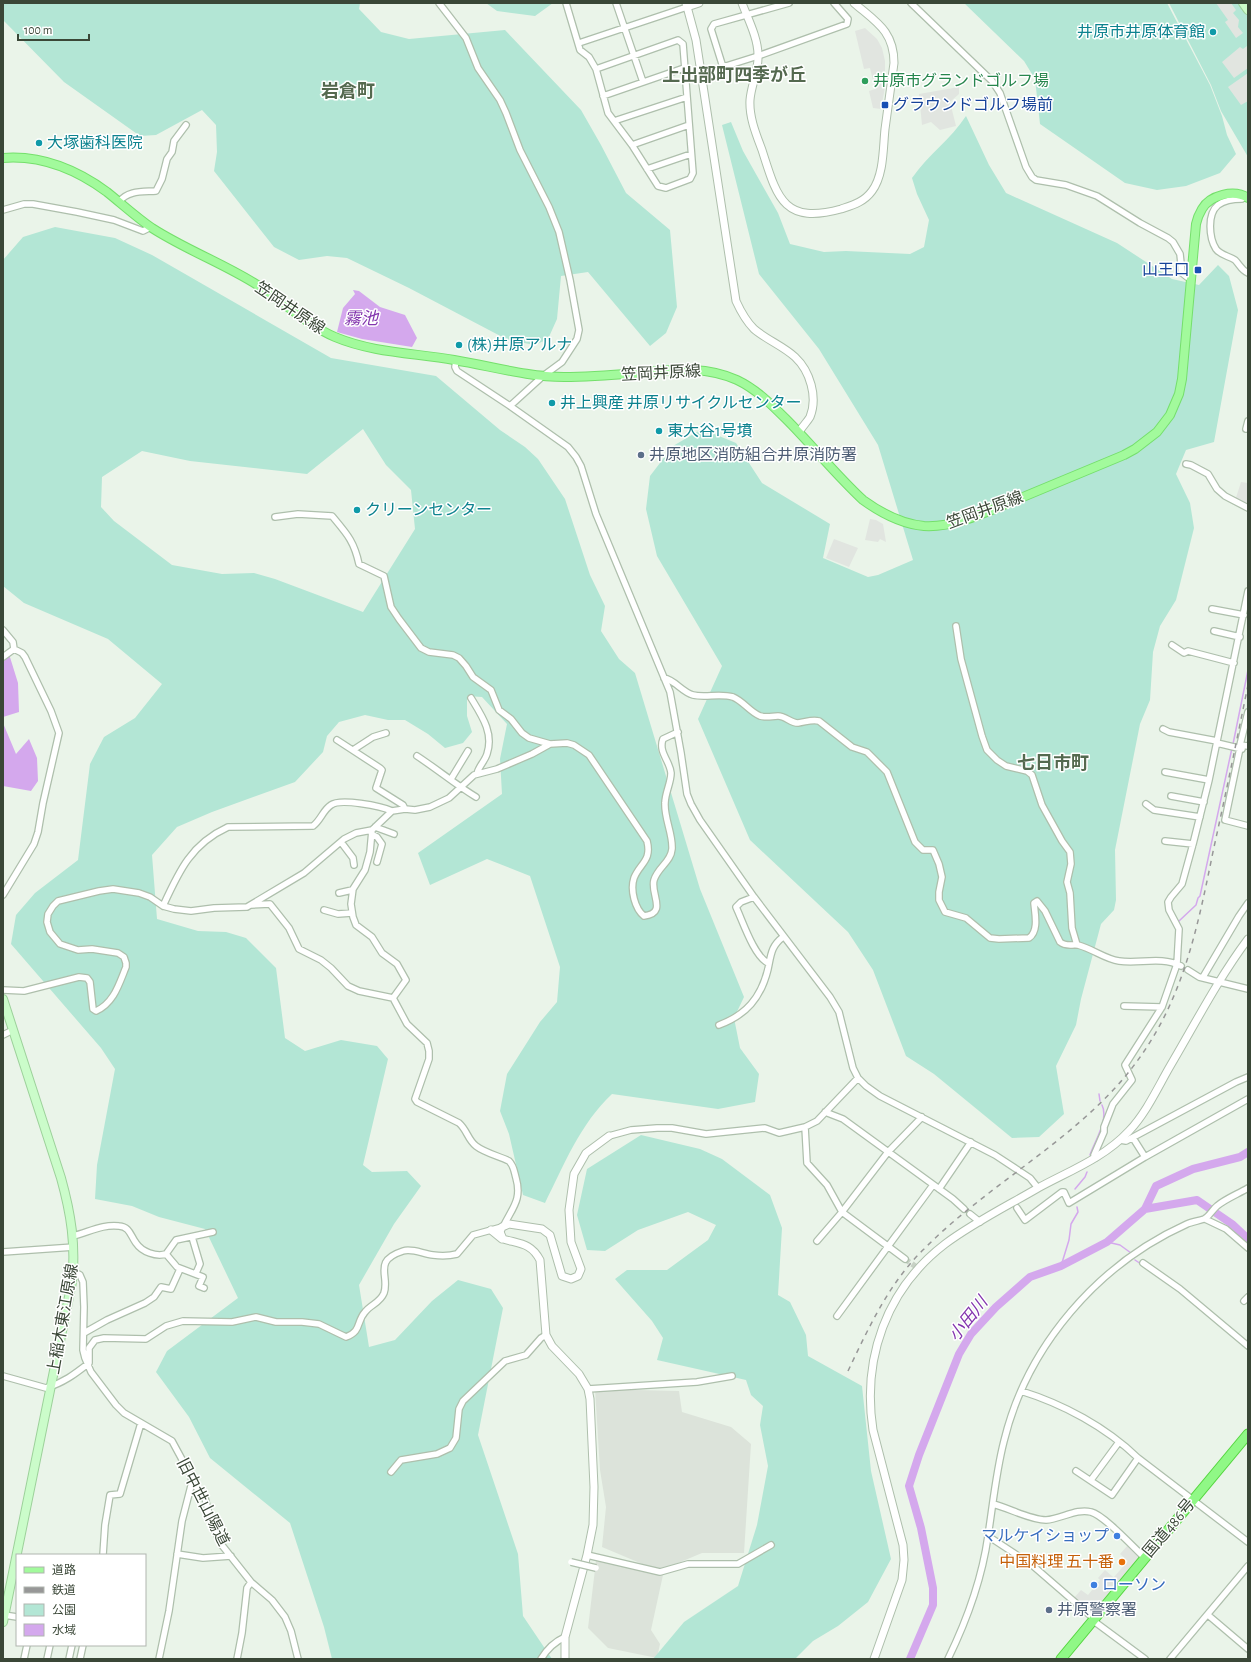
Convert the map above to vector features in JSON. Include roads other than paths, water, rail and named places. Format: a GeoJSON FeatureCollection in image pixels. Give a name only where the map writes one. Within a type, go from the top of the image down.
{"type":"FeatureCollection","features":[{"type":"Feature","properties":{"kind":"highway","name":"国道486号"},"geometry":{"type":"LineString","coordinates":[[1061,1659],[1248,1434]]}},
{"type":"Feature","properties":{"kind":"main road"},"geometry":{"type":"LineString","coordinates":[[1243,3],[1248,10]]}},
{"type":"Feature","properties":{"kind":"main road","name":"笠岡井原線"},"geometry":{"type":"LineString","coordinates":[[3,158],[36,160],[65,168],[92,181],[151,227],[189,250],[258,286],[316,327],[335,337],[366,346],[407,354],[456,360],[518,373],[543,376],[564,377],[618,375],[696,369],[712,371],[739,381],[761,395],[799,432],[856,494],[874,508],[892,518],[912,524],[937,526],[963,521],[1124,455],[1136,449],[1157,432],[1175,406],[1182,379],[1196,224],[1202,208],[1209,201],[1218,196],[1234,194],[1246,197]]}},
{"type":"Feature","properties":{"kind":"main road","name":"上稲木東江原線"},"geometry":{"type":"LineString","coordinates":[[3,999],[61,1178],[67,1201],[74,1247],[73,1271],[17,1554]]}},
{"type":"Feature","properties":{"kind":"main road","name":"上稲木東江原線"},"geometry":{"type":"LineString","coordinates":[[4,1618],[16,1559]]}},
{"type":"Feature","properties":{"kind":"street"},"geometry":{"type":"LineString","coordinates":[[439,3],[466,38],[478,68],[500,100],[520,150],[549,206],[559,232],[569,274],[579,330],[577,339],[562,362],[543,376],[510,406]]}},
{"type":"Feature","properties":{"kind":"street"},"geometry":{"type":"LineString","coordinates":[[566,3],[580,50],[589,57],[596,69],[608,113],[632,145],[658,186],[666,188],[690,179],[694,173],[691,154],[683,44],[678,40],[596,69]]}},
{"type":"Feature","properties":{"kind":"street"},"geometry":{"type":"LineString","coordinates":[[616,3],[643,82]]}},
{"type":"Feature","properties":{"kind":"street"},"geometry":{"type":"LineString","coordinates":[[579,43],[625,28],[686,5],[699,3]]}},
{"type":"Feature","properties":{"kind":"street"},"geometry":{"type":"LineString","coordinates":[[742,3],[747,15],[758,56],[750,100],[752,119],[777,194],[791,208],[808,214],[832,211],[858,203],[872,191],[878,175],[894,54],[891,40],[881,26],[854,3]]}},
{"type":"Feature","properties":{"kind":"street"},"geometry":{"type":"LineString","coordinates":[[789,3],[714,24],[711,29],[722,64],[726,66],[758,56],[847,24],[848,19],[834,3]]}},
{"type":"Feature","properties":{"kind":"street"},"geometry":{"type":"LineString","coordinates":[[911,3],[992,81],[1000,93],[1026,167],[1032,177],[1041,182],[1066,185],[1097,196],[1140,224],[1168,238],[1173,242],[1180,254],[1182,273],[1187,277],[1191,277]]}},
{"type":"Feature","properties":{"kind":"street"},"geometry":{"type":"LineString","coordinates":[[686,5],[696,40],[736,301],[742,314],[748,322],[762,335],[796,358],[807,373],[812,392],[812,409],[810,417],[799,432]]}},
{"type":"Feature","properties":{"kind":"street"},"geometry":{"type":"LineString","coordinates":[[603,96],[684,68]]}},
{"type":"Feature","properties":{"kind":"street"},"geometry":{"type":"LineString","coordinates":[[614,121],[687,97]]}},
{"type":"Feature","properties":{"kind":"street"},"geometry":{"type":"LineString","coordinates":[[119,202],[123,197],[137,192],[156,191],[172,152],[174,141],[186,125]]}},
{"type":"Feature","properties":{"kind":"street"},"geometry":{"type":"LineString","coordinates":[[632,145],[690,125]]}},
{"type":"Feature","properties":{"kind":"street"},"geometry":{"type":"LineString","coordinates":[[647,169],[691,154]]}},
{"type":"Feature","properties":{"kind":"street"},"geometry":{"type":"LineString","coordinates":[[1246,197],[1242,199],[1230,200],[1218,205],[1211,216],[1210,224],[1213,240],[1217,250],[1235,260],[1239,267],[1248,273]]}},
{"type":"Feature","properties":{"kind":"street"},"geometry":{"type":"LineString","coordinates":[[3,210],[24,204],[33,204],[114,220],[143,232],[151,227]]}},
{"type":"Feature","properties":{"kind":"street"},"geometry":{"type":"LineString","coordinates":[[456,360],[455,365],[458,371],[568,447],[576,457],[581,466],[596,514],[670,692],[678,732],[686,794],[700,820],[754,897],[830,997],[839,1012],[850,1059],[858,1078],[880,1096],[971,1142],[1013,1166],[1032,1180],[1038,1188]]}},
{"type":"Feature","properties":{"kind":"street"},"geometry":{"type":"LineString","coordinates":[[1246,429],[1248,421]]}},
{"type":"Feature","properties":{"kind":"street"},"geometry":{"type":"LineString","coordinates":[[1186,464],[1208,474],[1217,489],[1225,496],[1248,508]]}},
{"type":"Feature","properties":{"kind":"street"},"geometry":{"type":"LineString","coordinates":[[275,517],[298,514],[332,516],[349,536],[360,564],[384,576],[391,607],[421,648],[429,652],[453,655],[459,658],[473,677],[491,690],[499,710],[511,719],[522,733],[529,738],[550,744],[566,743],[574,745],[589,755],[647,841],[648,855],[634,878],[633,891],[638,911],[644,916],[651,916],[656,911],[657,905],[654,880],[671,856],[672,847],[665,803],[671,774],[661,744],[663,739],[678,732]]}},
{"type":"Feature","properties":{"kind":"street"},"geometry":{"type":"LineString","coordinates":[[1095,1158],[1094,1155],[1104,1132],[1104,1127],[1113,1104],[1132,1080],[1125,1065],[1162,1007],[1179,965],[1179,929],[1169,910],[1168,902],[1182,884],[1204,802],[1240,637],[1248,591]]}},
{"type":"Feature","properties":{"kind":"street"},"geometry":{"type":"LineString","coordinates":[[1212,609],[1244,616]]}},
{"type":"Feature","properties":{"kind":"street"},"geometry":{"type":"LineString","coordinates":[[956,626],[961,659],[987,750],[997,760],[1006,766],[1027,771],[1032,776],[1042,805],[1062,841],[1070,852],[1071,864],[1067,882],[1070,893],[1072,928],[1077,945]]}},
{"type":"Feature","properties":{"kind":"street"},"geometry":{"type":"LineString","coordinates":[[3,630],[13,642],[14,649]]}},
{"type":"Feature","properties":{"kind":"street"},"geometry":{"type":"LineString","coordinates":[[1214,631],[1240,637]]}},
{"type":"Feature","properties":{"kind":"street"},"geometry":{"type":"LineString","coordinates":[[1172,645],[1184,653],[1188,651],[1234,663]]}},
{"type":"Feature","properties":{"kind":"street"},"geometry":{"type":"LineString","coordinates":[[3,657],[14,649]]}},
{"type":"Feature","properties":{"kind":"street"},"geometry":{"type":"LineString","coordinates":[[3,895],[34,844],[38,832],[59,733],[51,710],[25,657],[22,653],[14,649]]}},
{"type":"Feature","properties":{"kind":"street"},"geometry":{"type":"LineString","coordinates":[[664,678],[669,679],[694,695],[733,697],[751,711],[762,716],[771,718],[778,716],[798,723],[814,720],[819,721],[852,747],[866,752],[887,772],[915,842],[924,850],[933,850],[936,856],[942,877],[939,900],[945,912],[966,918],[990,938],[1029,938],[1034,933],[1034,903],[1037,901],[1045,911],[1060,942],[1065,945],[1077,945],[1119,961],[1143,960],[1169,962],[1179,965]]}},
{"type":"Feature","properties":{"kind":"street"},"geometry":{"type":"LineString","coordinates":[[471,698],[481,714],[489,734],[487,755],[477,774]]}},
{"type":"Feature","properties":{"kind":"street"},"geometry":{"type":"LineString","coordinates":[[1248,712],[1240,745],[1248,746]]}},
{"type":"Feature","properties":{"kind":"street"},"geometry":{"type":"LineString","coordinates":[[1163,729],[1169,732],[1248,750]]}},
{"type":"Feature","properties":{"kind":"street"},"geometry":{"type":"LineString","coordinates":[[352,750],[373,737],[386,733]]}},
{"type":"Feature","properties":{"kind":"street"},"geometry":{"type":"LineString","coordinates":[[337,740],[382,770],[376,788],[403,805],[405,809]]}},
{"type":"Feature","properties":{"kind":"street"},"geometry":{"type":"LineString","coordinates":[[163,906],[178,872],[185,861],[216,832],[228,827],[313,826],[318,822],[330,805],[335,803],[369,804],[392,811],[405,809],[415,810],[430,807],[449,798],[477,774],[532,754],[550,744]]}},
{"type":"Feature","properties":{"kind":"street"},"geometry":{"type":"LineString","coordinates":[[1240,748],[1225,820],[1248,826]]}},
{"type":"Feature","properties":{"kind":"street"},"geometry":{"type":"LineString","coordinates":[[451,779],[468,751]]}},
{"type":"Feature","properties":{"kind":"street"},"geometry":{"type":"LineString","coordinates":[[418,756],[451,779],[461,788],[476,797]]}},
{"type":"Feature","properties":{"kind":"street"},"geometry":{"type":"LineString","coordinates":[[1165,772],[1209,780]]}},
{"type":"Feature","properties":{"kind":"street"},"geometry":{"type":"LineString","coordinates":[[1171,796],[1204,802]]}},
{"type":"Feature","properties":{"kind":"street"},"geometry":{"type":"LineString","coordinates":[[1146,804],[1154,810],[1200,817]]}},
{"type":"Feature","properties":{"kind":"street"},"geometry":{"type":"LineString","coordinates":[[392,811],[373,831],[365,870],[352,890],[351,904],[356,925],[372,937],[382,953],[397,964],[405,976],[406,980],[393,998]]}},
{"type":"Feature","properties":{"kind":"street"},"geometry":{"type":"LineString","coordinates":[[373,831],[375,836],[382,844],[377,862]]}},
{"type":"Feature","properties":{"kind":"street"},"geometry":{"type":"LineString","coordinates":[[3,990],[24,991],[83,977],[87,978],[90,982],[93,1009],[96,1011],[100,1009],[111,999],[126,967],[124,957],[112,951],[92,949],[78,950],[60,944],[50,932],[47,922],[48,914],[58,901],[112,889],[139,893],[163,906],[174,909],[191,911],[214,908],[247,907],[304,873],[341,842],[356,833],[373,831],[394,834]]}},
{"type":"Feature","properties":{"kind":"street"},"geometry":{"type":"LineString","coordinates":[[1164,840],[1193,844]]}},
{"type":"Feature","properties":{"kind":"street"},"geometry":{"type":"LineString","coordinates":[[341,842],[353,858],[354,865]]}},
{"type":"Feature","properties":{"kind":"street"},"geometry":{"type":"LineString","coordinates":[[340,894],[352,890]]}},
{"type":"Feature","properties":{"kind":"street"},"geometry":{"type":"LineString","coordinates":[[754,897],[740,902],[736,907],[758,952],[762,959],[768,963]]}},
{"type":"Feature","properties":{"kind":"street"},"geometry":{"type":"LineString","coordinates":[[1203,977],[1235,922],[1248,903]]}},
{"type":"Feature","properties":{"kind":"street"},"geometry":{"type":"LineString","coordinates":[[251,905],[270,904],[289,928],[296,947],[321,960],[348,986],[359,991],[393,998]]}},
{"type":"Feature","properties":{"kind":"street"},"geometry":{"type":"LineString","coordinates":[[324,910],[342,914],[352,913]]}},
{"type":"Feature","properties":{"kind":"street"},"geometry":{"type":"LineString","coordinates":[[719,1025],[735,1018],[746,1010],[753,1002],[765,978],[774,946],[783,937]]}},
{"type":"Feature","properties":{"kind":"street"},"geometry":{"type":"LineString","coordinates":[[874,1659],[902,1580],[904,1560],[903,1544],[873,1430],[870,1411],[872,1362],[878,1337],[888,1313],[917,1267],[945,1244],[1038,1188],[1095,1158],[1120,1140],[1136,1123],[1145,1110],[1219,982],[1248,939]]}},
{"type":"Feature","properties":{"kind":"street"},"geometry":{"type":"LineString","coordinates":[[1188,970],[1195,975],[1248,989]]}},
{"type":"Feature","properties":{"kind":"street"},"geometry":{"type":"LineString","coordinates":[[393,998],[407,1024],[427,1043],[429,1051],[428,1059],[415,1099],[417,1102],[460,1123],[477,1147],[509,1161],[513,1165],[519,1191],[518,1198],[500,1232],[503,1239]]}},
{"type":"Feature","properties":{"kind":"street"},"geometry":{"type":"LineString","coordinates":[[1124,1006],[1162,1007]]}},
{"type":"Feature","properties":{"kind":"street"},"geometry":{"type":"LineString","coordinates":[[3,1035],[13,1030]]}},
{"type":"Feature","properties":{"kind":"street"},"geometry":{"type":"LineString","coordinates":[[1120,1140],[1126,1141],[1133,1138],[1236,1082],[1248,1077]]}},
{"type":"Feature","properties":{"kind":"street"},"geometry":{"type":"LineString","coordinates":[[3,1376],[46,1388],[51,1387],[70,1378],[87,1364],[90,1360],[90,1345],[94,1340],[104,1338],[146,1338],[166,1326],[183,1321],[232,1322],[256,1317],[276,1322],[302,1322],[319,1324],[346,1337],[357,1330],[361,1316],[382,1297],[386,1287],[383,1273],[384,1265],[390,1259],[404,1250],[432,1255],[448,1256],[457,1254],[473,1235],[503,1226],[515,1225],[542,1229],[550,1235],[562,1276],[571,1278],[578,1276],[581,1269],[571,1242],[569,1210],[574,1174],[586,1153],[610,1136],[631,1130],[657,1128],[672,1128],[706,1134],[766,1128],[779,1133],[805,1127],[817,1121],[858,1078]]}},
{"type":"Feature","properties":{"kind":"street"},"geometry":{"type":"LineString","coordinates":[[1017,1208],[1026,1220],[1062,1192],[1069,1203],[1248,1099]]}},
{"type":"Feature","properties":{"kind":"street"},"geometry":{"type":"LineString","coordinates":[[825,1112],[843,1119],[964,1209]]}},
{"type":"Feature","properties":{"kind":"street"},"geometry":{"type":"LineString","coordinates":[[817,1241],[842,1212],[888,1152],[922,1117]]}},
{"type":"Feature","properties":{"kind":"street"},"geometry":{"type":"LineString","coordinates":[[805,1127],[807,1163],[827,1185],[842,1212],[905,1259]]}},
{"type":"Feature","properties":{"kind":"street"},"geometry":{"type":"LineString","coordinates":[[1133,1138],[1146,1157]]}},
{"type":"Feature","properties":{"kind":"street"},"geometry":{"type":"LineString","coordinates":[[939,1189],[971,1142]]}},
{"type":"Feature","properties":{"kind":"street"},"geometry":{"type":"LineString","coordinates":[[838,1316],[933,1185]]}},
{"type":"Feature","properties":{"kind":"street"},"geometry":{"type":"LineString","coordinates":[[948,1659],[962,1629],[972,1602],[988,1536],[998,1470],[1009,1421],[1021,1391],[1050,1339],[1085,1295],[1104,1278],[1149,1245],[1186,1225],[1206,1217],[1216,1207],[1248,1188]]}},
{"type":"Feature","properties":{"kind":"street"},"geometry":{"type":"LineString","coordinates":[[970,1214],[980,1222]]}},
{"type":"Feature","properties":{"kind":"street"},"geometry":{"type":"LineString","coordinates":[[1206,1217],[1226,1229],[1248,1248]]}},
{"type":"Feature","properties":{"kind":"street"},"geometry":{"type":"LineString","coordinates":[[73,1236],[102,1227],[120,1226],[130,1231],[136,1243],[154,1255],[166,1254],[176,1240],[213,1232]]}},
{"type":"Feature","properties":{"kind":"street"},"geometry":{"type":"LineString","coordinates":[[491,1230],[503,1239],[525,1245],[535,1250],[540,1260],[546,1335],[552,1346],[579,1374],[588,1389],[590,1399],[594,1487],[593,1525],[566,1637],[565,1659]]}},
{"type":"Feature","properties":{"kind":"street"},"geometry":{"type":"LineString","coordinates":[[192,1237],[200,1264],[196,1274]]}},
{"type":"Feature","properties":{"kind":"street"},"geometry":{"type":"LineString","coordinates":[[3,1252],[74,1247]]}},
{"type":"Feature","properties":{"kind":"street"},"geometry":{"type":"LineString","coordinates":[[166,1254],[180,1269],[203,1277],[199,1286],[204,1288]]}},
{"type":"Feature","properties":{"kind":"street"},"geometry":{"type":"LineString","coordinates":[[1143,1263],[1180,1288],[1248,1346]]}},
{"type":"Feature","properties":{"kind":"street"},"geometry":{"type":"LineString","coordinates":[[84,1333],[107,1320],[145,1303],[154,1297],[161,1287],[172,1289],[180,1269]]}},
{"type":"Feature","properties":{"kind":"street","name":"旧中世山陽道"},"geometry":{"type":"LineString","coordinates":[[73,1271],[80,1275],[83,1282],[83,1350],[91,1372],[116,1405],[124,1413],[172,1441],[191,1476],[192,1482],[205,1498],[211,1522],[221,1544],[251,1582],[272,1600],[284,1617],[291,1631],[298,1659]]}},
{"type":"Feature","properties":{"kind":"street"},"geometry":{"type":"LineString","coordinates":[[391,1472],[400,1460],[437,1454],[450,1448],[456,1438],[458,1409],[463,1401],[505,1361],[526,1356],[541,1338],[546,1335]]}},
{"type":"Feature","properties":{"kind":"street"},"geometry":{"type":"LineString","coordinates":[[588,1389],[697,1382],[732,1376]]}},
{"type":"Feature","properties":{"kind":"street"},"geometry":{"type":"LineString","coordinates":[[1021,1391],[1065,1409],[1119,1442],[1248,1542]]}},
{"type":"Feature","properties":{"kind":"street"},"geometry":{"type":"LineString","coordinates":[[103,1554],[105,1524],[110,1495],[120,1494],[141,1423]]}},
{"type":"Feature","properties":{"kind":"street"},"geometry":{"type":"LineString","coordinates":[[1091,1480],[1119,1442]]}},
{"type":"Feature","properties":{"kind":"street"},"geometry":{"type":"LineString","coordinates":[[1076,1471],[1112,1495],[1138,1458]]}},
{"type":"Feature","properties":{"kind":"street"},"geometry":{"type":"LineString","coordinates":[[159,1659],[169,1611],[182,1520],[192,1482]]}},
{"type":"Feature","properties":{"kind":"street"},"geometry":{"type":"LineString","coordinates":[[993,1504],[1041,1519],[1051,1519],[1081,1512],[1091,1512],[1102,1518],[1145,1558]]}},
{"type":"Feature","properties":{"kind":"street"},"geometry":{"type":"LineString","coordinates":[[988,1536],[1032,1565],[1093,1619],[1145,1659]]}},
{"type":"Feature","properties":{"kind":"street"},"geometry":{"type":"LineString","coordinates":[[587,1555],[660,1572],[688,1564],[738,1564],[771,1545]]}},
{"type":"Feature","properties":{"kind":"street"},"geometry":{"type":"LineString","coordinates":[[177,1554],[203,1558],[231,1556]]}},
{"type":"Feature","properties":{"kind":"street"},"geometry":{"type":"LineString","coordinates":[[571,1562],[596,1568]]}},
{"type":"Feature","properties":{"kind":"street"},"geometry":{"type":"LineString","coordinates":[[1170,1659],[1248,1566]]}},
{"type":"Feature","properties":{"kind":"street"},"geometry":{"type":"LineString","coordinates":[[237,1659],[242,1633],[247,1588],[251,1582]]}},
{"type":"Feature","properties":{"kind":"street"},"geometry":{"type":"LineString","coordinates":[[1208,1615],[1248,1649]]}},
{"type":"Feature","properties":{"kind":"street"},"geometry":{"type":"LineString","coordinates":[[4,1618],[16,1617]]}},
{"type":"Feature","properties":{"kind":"street"},"geometry":{"type":"LineString","coordinates":[[541,1659],[550,1647],[566,1637]]}},
{"type":"Feature","properties":{"kind":"street"},"geometry":{"type":"LineString","coordinates":[[24,1659],[27,1646]]}},
{"type":"Feature","properties":{"kind":"street"},"geometry":{"type":"LineString","coordinates":[[47,1659],[50,1646]]}},
{"type":"Feature","properties":{"kind":"street"},"geometry":{"type":"LineString","coordinates":[[69,1659],[72,1646]]}},
{"type":"Feature","properties":{"kind":"street"},"geometry":{"type":"LineString","coordinates":[[80,1659],[82,1646]]}},
{"type":"Feature","properties":{"kind":"water","name":"霧池"},"geometry":{"type":"Polygon","coordinates":[[[353,290],[359,291],[380,307],[405,315],[417,338],[412,347],[362,339],[337,332],[343,308],[355,294],[353,290]]]}},
{"type":"Feature","properties":{"kind":"water"},"geometry":{"type":"Polygon","coordinates":[[[9,654],[18,683],[19,712],[3,717],[3,659],[9,654]]]}},
{"type":"Feature","properties":{"kind":"water"},"geometry":{"type":"Polygon","coordinates":[[[3,723],[16,754],[29,739],[37,758],[38,781],[31,791],[3,786],[3,723]]]}},
{"type":"Feature","properties":{"kind":"waterway"},"geometry":{"type":"LineString","coordinates":[[1233,744],[1248,670]]}},
{"type":"Feature","properties":{"kind":"waterway"},"geometry":{"type":"LineString","coordinates":[[1179,921],[1196,905],[1200,896],[1232,748]]}},
{"type":"Feature","properties":{"kind":"waterway"},"geometry":{"type":"LineString","coordinates":[[1099,1094],[1100,1101]]}},
{"type":"Feature","properties":{"kind":"waterway"},"geometry":{"type":"LineString","coordinates":[[1090,1155],[1103,1123],[1104,1111],[1102,1105]]}},
{"type":"Feature","properties":{"kind":"waterway","name":"小田川"},"geometry":{"type":"LineString","coordinates":[[910,1659],[933,1605],[933,1588],[921,1528],[909,1486],[919,1455],[959,1354],[971,1334],[996,1307],[1030,1277],[1061,1266],[1107,1242],[1145,1209],[1156,1186],[1193,1169],[1240,1157],[1248,1152]]}},
{"type":"Feature","properties":{"kind":"waterway"},"geometry":{"type":"LineString","coordinates":[[1075,1189],[1085,1177],[1087,1172]]}},
{"type":"Feature","properties":{"kind":"waterway"},"geometry":{"type":"LineString","coordinates":[[1145,1209],[1197,1200],[1232,1224],[1248,1239]]}},
{"type":"Feature","properties":{"kind":"waterway"},"geometry":{"type":"LineString","coordinates":[[1061,1266],[1069,1240],[1071,1224],[1078,1212],[1077,1207]]}},
{"type":"Feature","properties":{"kind":"waterway"},"geometry":{"type":"LineString","coordinates":[[1107,1242],[1120,1245],[1131,1253]]}},
{"type":"Feature","properties":{"kind":"waterway"},"geometry":{"type":"LineString","coordinates":[[1135,1260],[1141,1264]]}},
{"type":"Feature","properties":{"kind":"tunnel"},"geometry":{"type":"LineString","coordinates":[[905,1259],[915,1266]]}},
{"type":"Feature","properties":{"kind":"railway"},"geometry":{"type":"LineString","coordinates":[[848,1371],[881,1306],[900,1276],[912,1262],[948,1226],[974,1204],[1056,1142],[1082,1120],[1106,1098],[1128,1073],[1147,1047],[1162,1021],[1175,993],[1194,937],[1208,878],[1248,685]]}},
{"type":"Feature","properties":{"kind":"place","name":"井原市井原体育館"},"geometry":{"type":"Point","coordinates":[1213,32]}},
{"type":"Feature","properties":{"kind":"place","name":"井原市グランドゴルフ場"},"geometry":{"type":"Point","coordinates":[865,81]}},
{"type":"Feature","properties":{"kind":"place","name":"グラウンドゴルフ場前"},"geometry":{"type":"Point","coordinates":[885,105]}},
{"type":"Feature","properties":{"kind":"place","name":"大塚歯科医院"},"geometry":{"type":"Point","coordinates":[39,143]}},
{"type":"Feature","properties":{"kind":"place","name":"山王口"},"geometry":{"type":"Point","coordinates":[1198,270]}},
{"type":"Feature","properties":{"kind":"place","name":"(株)井原アルナ"},"geometry":{"type":"Point","coordinates":[459,345]}},
{"type":"Feature","properties":{"kind":"place","name":"井上興産 井原リサイクルセンター"},"geometry":{"type":"Point","coordinates":[552,403]}},
{"type":"Feature","properties":{"kind":"place","name":"東大谷1号墳"},"geometry":{"type":"Point","coordinates":[659,431]}},
{"type":"Feature","properties":{"kind":"place","name":"井原地区消防組合井原消防署"},"geometry":{"type":"Point","coordinates":[641,455]}},
{"type":"Feature","properties":{"kind":"place","name":"クリーンセンター"},"geometry":{"type":"Point","coordinates":[357,510]}},
{"type":"Feature","properties":{"kind":"place","name":"マルケイショップ"},"geometry":{"type":"Point","coordinates":[1117,1536]}},
{"type":"Feature","properties":{"kind":"place","name":"中国料理 五十番"},"geometry":{"type":"Point","coordinates":[1122,1562]}},
{"type":"Feature","properties":{"kind":"place","name":"ローソン"},"geometry":{"type":"Point","coordinates":[1094,1585]}},
{"type":"Feature","properties":{"kind":"place","name":"井原警察署"},"geometry":{"type":"Point","coordinates":[1049,1610]}},
{"type":"Feature","properties":{"kind":"district","name":"上出部町四季が丘"},"geometry":{"type":"Point","coordinates":[734,76]}},
{"type":"Feature","properties":{"kind":"district","name":"岩倉町"},"geometry":{"type":"Point","coordinates":[348,92]}},
{"type":"Feature","properties":{"kind":"district","name":"七日市町"},"geometry":{"type":"Point","coordinates":[1053,764]}}]}
